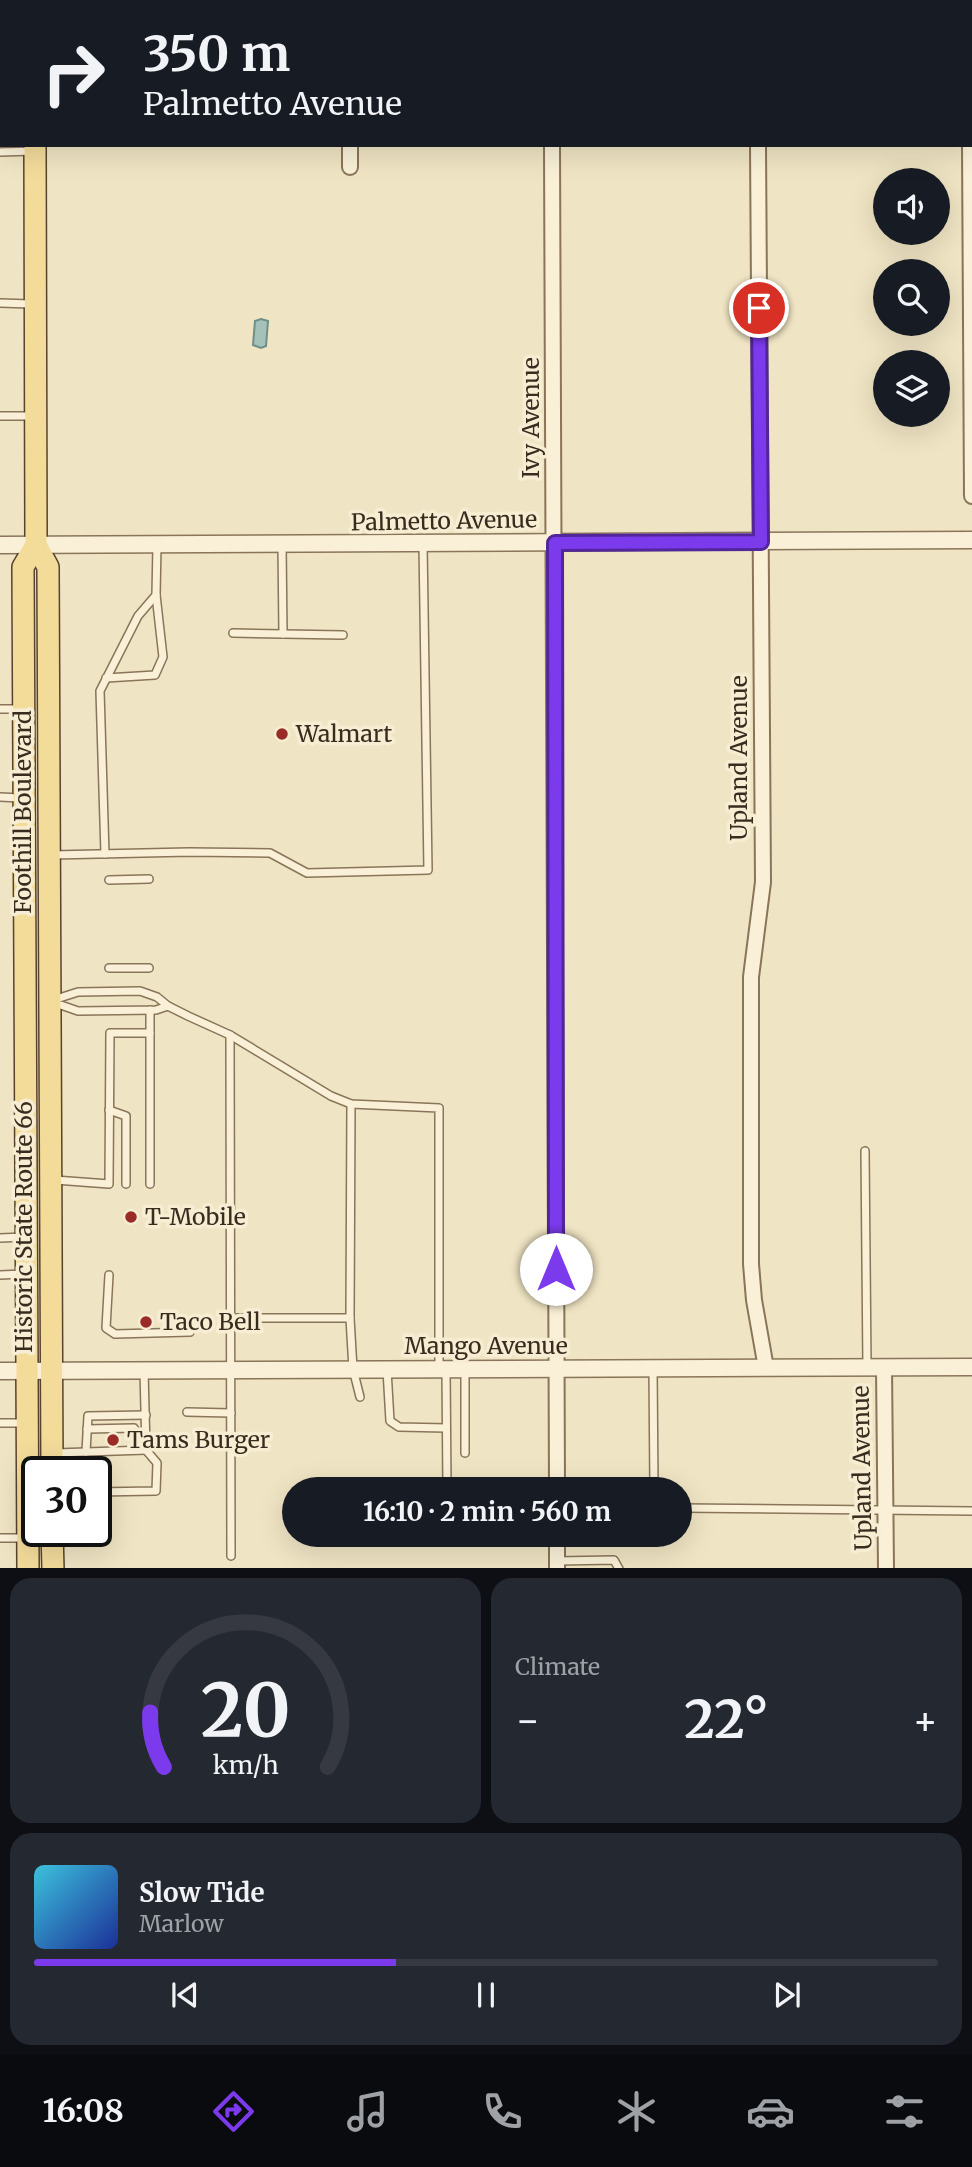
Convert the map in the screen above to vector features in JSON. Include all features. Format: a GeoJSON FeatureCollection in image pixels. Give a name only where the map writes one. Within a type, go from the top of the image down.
{"type":"FeatureCollection","features":[{"type":"Feature","properties":{"kind":"main road","name":"Foothill Boulevard"},"geometry":{"type":"LineString","coordinates":[[35,148],[36,545],[48,567],[50,1082]]}},
{"type":"Feature","properties":{"kind":"main road","name":"Foothill Boulevard"},"geometry":{"type":"LineString","coordinates":[[28,1456],[23,568],[36,545]]}},
{"type":"Feature","properties":{"kind":"main road"},"geometry":{"type":"LineString","coordinates":[[26,1001],[49,1001]]}},
{"type":"Feature","properties":{"kind":"main road","name":"Historic State Route 66"},"geometry":{"type":"LineString","coordinates":[[50,1082],[51,1371]]}},
{"type":"Feature","properties":{"kind":"main road"},"geometry":{"type":"LineString","coordinates":[[51,1371],[52,1456]]}},
{"type":"Feature","properties":{"kind":"main road","name":"Foothill Boulevard"},"geometry":{"type":"LineString","coordinates":[[28,1547],[28,1568]]}},
{"type":"Feature","properties":{"kind":"main road"},"geometry":{"type":"LineString","coordinates":[[52,1547],[53,1568]]}},
{"type":"Feature","properties":{"kind":"street"},"geometry":{"type":"LineString","coordinates":[[350,147],[350,167]]}},
{"type":"Feature","properties":{"kind":"street","name":"Ivy Avenue"},"geometry":{"type":"LineString","coordinates":[[552,147],[557,1477]]}},
{"type":"Feature","properties":{"kind":"street","name":"Upland Avenue"},"geometry":{"type":"LineString","coordinates":[[758,147],[763,882],[751,977],[751,1264],[754,1300],[766,1368]]}},
{"type":"Feature","properties":{"kind":"street"},"geometry":{"type":"LineString","coordinates":[[970,147],[972,496]]}},
{"type":"Feature","properties":{"kind":"street","name":"Palmetto Avenue"},"geometry":{"type":"LineString","coordinates":[[0,545],[972,540]]}},
{"type":"Feature","properties":{"kind":"street","name":"Mango Avenue"},"geometry":{"type":"LineString","coordinates":[[0,1371],[972,1367]]}},
{"type":"Feature","properties":{"kind":"street","name":"Upland Avenue"},"geometry":{"type":"LineString","coordinates":[[884,1368],[886,1568]]}},
{"type":"Feature","properties":{"kind":"street"},"geometry":{"type":"LineString","coordinates":[[557,1547],[557,1565]]}},
{"type":"Feature","properties":{"kind":"lane"},"geometry":{"type":"LineString","coordinates":[[0,152],[35,148]]}},
{"type":"Feature","properties":{"kind":"lane"},"geometry":{"type":"LineString","coordinates":[[0,303],[36,304]]}},
{"type":"Feature","properties":{"kind":"lane"},"geometry":{"type":"LineString","coordinates":[[0,416],[36,416]]}},
{"type":"Feature","properties":{"kind":"lane"},"geometry":{"type":"LineString","coordinates":[[49,855],[270,853],[307,873],[428,870],[423,544]]}},
{"type":"Feature","properties":{"kind":"lane"},"geometry":{"type":"LineString","coordinates":[[282,545],[283,634]]}},
{"type":"Feature","properties":{"kind":"lane"},"geometry":{"type":"LineString","coordinates":[[106,678],[155,676],[163,657],[156,595],[157,546]]}},
{"type":"Feature","properties":{"kind":"lane"},"geometry":{"type":"LineString","coordinates":[[105,854],[100,691],[138,616],[156,595]]}},
{"type":"Feature","properties":{"kind":"lane"},"geometry":{"type":"LineString","coordinates":[[233,633],[342,635]]}},
{"type":"Feature","properties":{"kind":"lane"},"geometry":{"type":"LineString","coordinates":[[0,709],[24,708]]}},
{"type":"Feature","properties":{"kind":"lane"},"geometry":{"type":"LineString","coordinates":[[1,798],[24,798]]}},
{"type":"Feature","properties":{"kind":"lane"},"geometry":{"type":"LineString","coordinates":[[109,880],[149,878]]}},
{"type":"Feature","properties":{"kind":"lane"},"geometry":{"type":"LineString","coordinates":[[109,968],[149,968]]}},
{"type":"Feature","properties":{"kind":"lane"},"geometry":{"type":"LineString","coordinates":[[49,1001],[78,992],[140,990],[230,1035],[331,1096],[351,1104],[439,1108],[447,1477]]}},
{"type":"Feature","properties":{"kind":"lane"},"geometry":{"type":"LineString","coordinates":[[49,1001],[78,1011],[150,1010],[168,1006]]}},
{"type":"Feature","properties":{"kind":"lane"},"geometry":{"type":"LineString","coordinates":[[150,1010],[150,1184]]}},
{"type":"Feature","properties":{"kind":"lane"},"geometry":{"type":"LineString","coordinates":[[51,1180],[109,1184],[110,1032],[150,1033]]}},
{"type":"Feature","properties":{"kind":"lane"},"geometry":{"type":"LineString","coordinates":[[230,1035],[231,1556]]}},
{"type":"Feature","properties":{"kind":"lane"},"geometry":{"type":"LineString","coordinates":[[351,1104],[350,1318],[353,1370],[360,1397]]}},
{"type":"Feature","properties":{"kind":"lane"},"geometry":{"type":"LineString","coordinates":[[110,1110],[126,1116],[126,1184]]}},
{"type":"Feature","properties":{"kind":"lane"},"geometry":{"type":"LineString","coordinates":[[866,1151],[867,1368]]}},
{"type":"Feature","properties":{"kind":"lane"},"geometry":{"type":"LineString","coordinates":[[0,1238],[27,1237]]}},
{"type":"Feature","properties":{"kind":"lane"},"geometry":{"type":"LineString","coordinates":[[0,1275],[27,1274]]}},
{"type":"Feature","properties":{"kind":"lane"},"geometry":{"type":"LineString","coordinates":[[109,1275],[106,1328],[115,1334],[190,1332]]}},
{"type":"Feature","properties":{"kind":"lane"},"geometry":{"type":"LineString","coordinates":[[231,1318],[350,1318]]}},
{"type":"Feature","properties":{"kind":"lane"},"geometry":{"type":"LineString","coordinates":[[653,1368],[654,1477]]}},
{"type":"Feature","properties":{"kind":"lane"},"geometry":{"type":"LineString","coordinates":[[387,1369],[390,1421],[399,1427],[446,1428]]}},
{"type":"Feature","properties":{"kind":"lane"},"geometry":{"type":"LineString","coordinates":[[465,1369],[465,1453]]}},
{"type":"Feature","properties":{"kind":"lane"},"geometry":{"type":"LineString","coordinates":[[142,1450],[146,1415],[144,1370]]}},
{"type":"Feature","properties":{"kind":"lane"},"geometry":{"type":"LineString","coordinates":[[187,1412],[231,1413]]}},
{"type":"Feature","properties":{"kind":"lane"},"geometry":{"type":"LineString","coordinates":[[86,1452],[88,1416],[146,1415]]}},
{"type":"Feature","properties":{"kind":"lane"},"geometry":{"type":"LineString","coordinates":[[0,1423],[28,1423]]}},
{"type":"Feature","properties":{"kind":"lane"},"geometry":{"type":"LineString","coordinates":[[87,1429],[134,1428],[142,1450],[157,1463],[156,1491],[112,1492]]}},
{"type":"Feature","properties":{"kind":"lane"},"geometry":{"type":"LineString","coordinates":[[74,1456],[86,1452],[142,1450]]}},
{"type":"Feature","properties":{"kind":"lane"},"geometry":{"type":"LineString","coordinates":[[692,1508],[972,1511]]}},
{"type":"Feature","properties":{"kind":"lane"},"geometry":{"type":"LineString","coordinates":[[0,1538],[21,1538]]}},
{"type":"Feature","properties":{"kind":"lane"},"geometry":{"type":"LineString","coordinates":[[557,1565],[614,1560],[618,1568]]}},
{"type":"Feature","properties":{"kind":"water"},"geometry":{"type":"Polygon","coordinates":[[[255,321],[268,321],[266,346],[261,348],[253,345],[255,321]]]}},
{"type":"Feature","properties":{"kind":"place","name":"Walmart"},"geometry":{"type":"Point","coordinates":[282,734]}},
{"type":"Feature","properties":{"kind":"place","name":"T-Mobile"},"geometry":{"type":"Point","coordinates":[131,1217]}},
{"type":"Feature","properties":{"kind":"place","name":"Taco Bell"},"geometry":{"type":"Point","coordinates":[146,1322]}},
{"type":"Feature","properties":{"kind":"place","name":"Tams Burger"},"geometry":{"type":"Point","coordinates":[113,1440]}},
{"type":"Feature","properties":{"kind":"route"},"geometry":{"type":"LineString","coordinates":[[556,1269],[555,543],[761,542],[759,308]]}}]}
